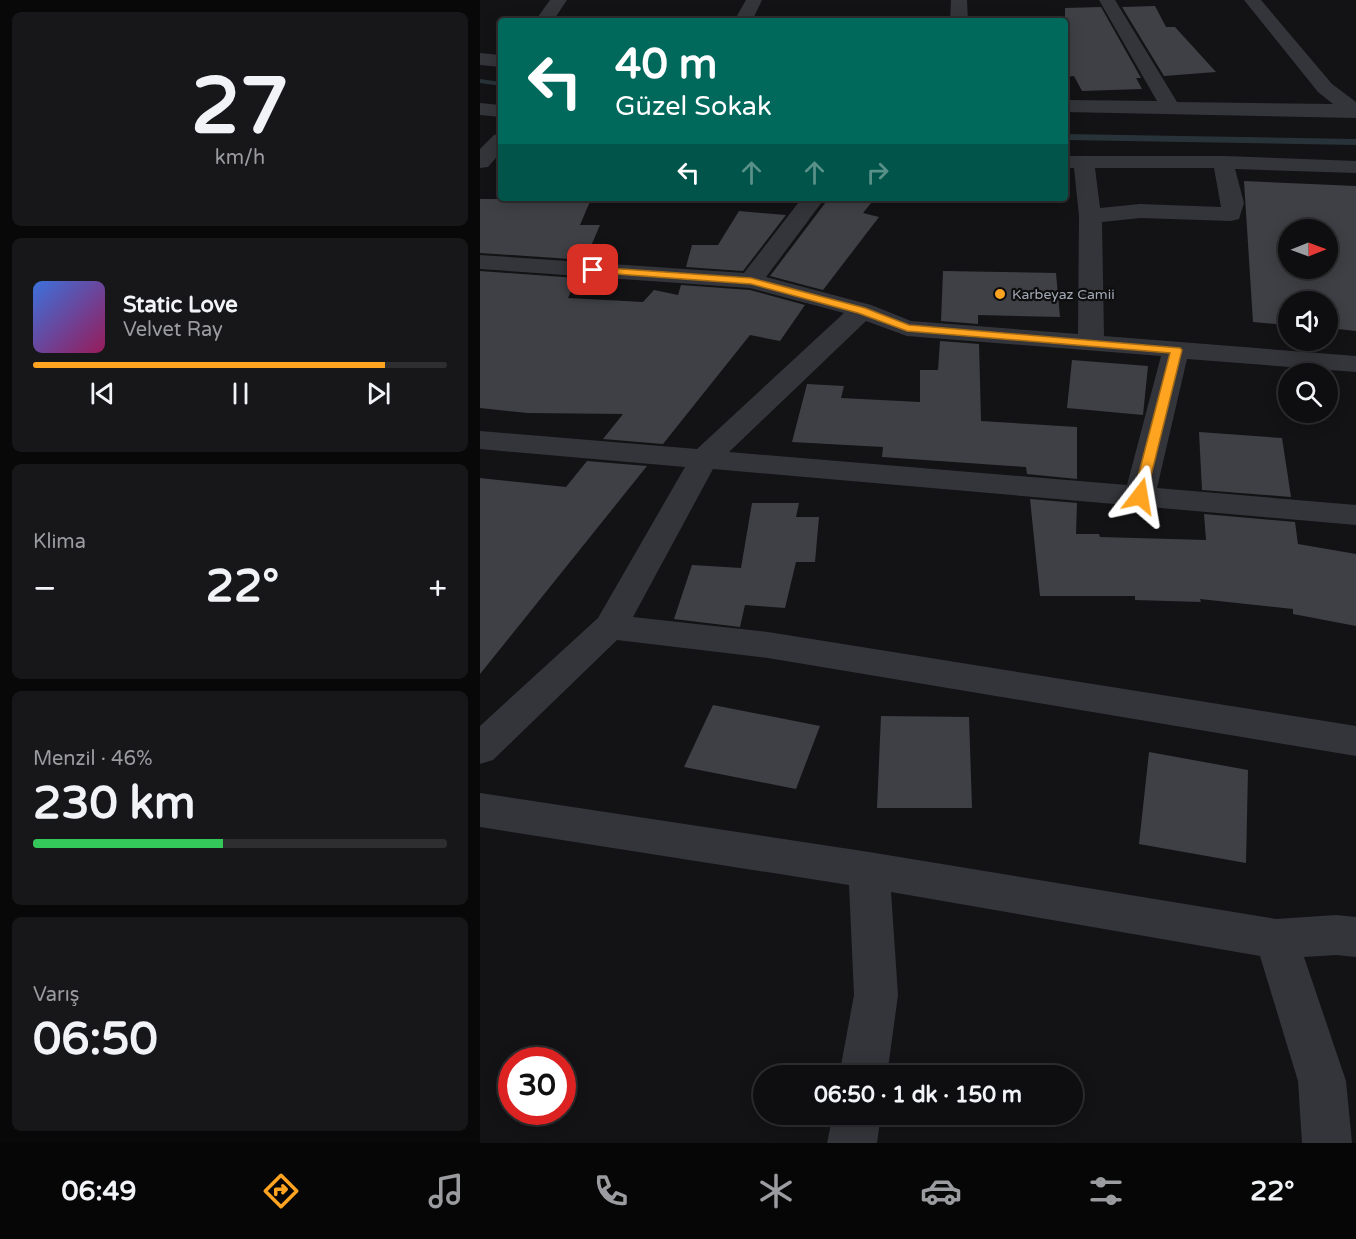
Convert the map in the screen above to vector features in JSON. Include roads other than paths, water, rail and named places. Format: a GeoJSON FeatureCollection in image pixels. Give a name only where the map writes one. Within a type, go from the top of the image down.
{"type":"FeatureCollection","features":[{"type":"Feature","properties":{"kind":"street"},"geometry":{"type":"LineString","coordinates":[[546,18],[559,0]]}},
{"type":"Feature","properties":{"kind":"street"},"geometry":{"type":"LineString","coordinates":[[745,18],[754,0]]}},
{"type":"Feature","properties":{"kind":"street"},"geometry":{"type":"LineString","coordinates":[[959,0],[959,18]]}},
{"type":"Feature","properties":{"kind":"street"},"geometry":{"type":"LineString","coordinates":[[1107,0],[1172,108]]}},
{"type":"Feature","properties":{"kind":"street"},"geometry":{"type":"LineString","coordinates":[[1252,0],[1325,88],[1355,111]]}},
{"type":"Feature","properties":{"kind":"street"},"geometry":{"type":"LineString","coordinates":[[480,59],[498,61]]}},
{"type":"Feature","properties":{"kind":"street"},"geometry":{"type":"LineString","coordinates":[[1068,106],[1355,111]]}},
{"type":"Feature","properties":{"kind":"street"},"geometry":{"type":"LineString","coordinates":[[480,109],[498,111]]}},
{"type":"Feature","properties":{"kind":"street"},"geometry":{"type":"LineString","coordinates":[[480,162],[498,142]]}},
{"type":"Feature","properties":{"kind":"street"},"geometry":{"type":"LineString","coordinates":[[1090,342],[1090,216],[1075,162],[1223,162],[1356,167]]}},
{"type":"Feature","properties":{"kind":"street"},"geometry":{"type":"LineString","coordinates":[[1090,216],[1140,211],[1232,214],[1233,203],[1223,162]]}},
{"type":"Feature","properties":{"kind":"street"},"geometry":{"type":"LineString","coordinates":[[751,281],[812,201]]}},
{"type":"Feature","properties":{"kind":"street"},"geometry":{"type":"LineString","coordinates":[[480,262],[751,281],[862,310],[907,328],[1356,364]]}},
{"type":"Feature","properties":{"kind":"street"},"geometry":{"type":"LineString","coordinates":[[480,749],[610,627],[704,459],[862,310]]}},
{"type":"Feature","properties":{"kind":"street"},"geometry":{"type":"LineString","coordinates":[[1140,496],[1176,350]]}},
{"type":"Feature","properties":{"kind":"street"},"geometry":{"type":"LineString","coordinates":[[480,440],[1356,515]]}},
{"type":"Feature","properties":{"kind":"street"},"geometry":{"type":"LineString","coordinates":[[610,627],[768,645],[1356,741]]}},
{"type":"Feature","properties":{"kind":"street"},"geometry":{"type":"LineString","coordinates":[[480,810],[869,870],[1276,939],[1336,935],[1356,937]]}},
{"type":"Feature","properties":{"kind":"street"},"geometry":{"type":"LineString","coordinates":[[865,1065],[876,995],[869,870]]}},
{"type":"Feature","properties":{"kind":"street"},"geometry":{"type":"LineString","coordinates":[[1276,939],[1322,1081],[1327,1143]]}},
{"type":"Feature","properties":{"kind":"street"},"geometry":{"type":"LineString","coordinates":[[852,1143],[855,1125]]}},
{"type":"Feature","properties":{"kind":"waterway"},"geometry":{"type":"LineString","coordinates":[[480,81],[498,84]]}},
{"type":"Feature","properties":{"kind":"waterway"},"geometry":{"type":"LineString","coordinates":[[1068,137],[1356,142]]}},
{"type":"Feature","properties":{"kind":"place","name":"Karbeyaz Camii"},"geometry":{"type":"Point","coordinates":[1000,294]}}]}
